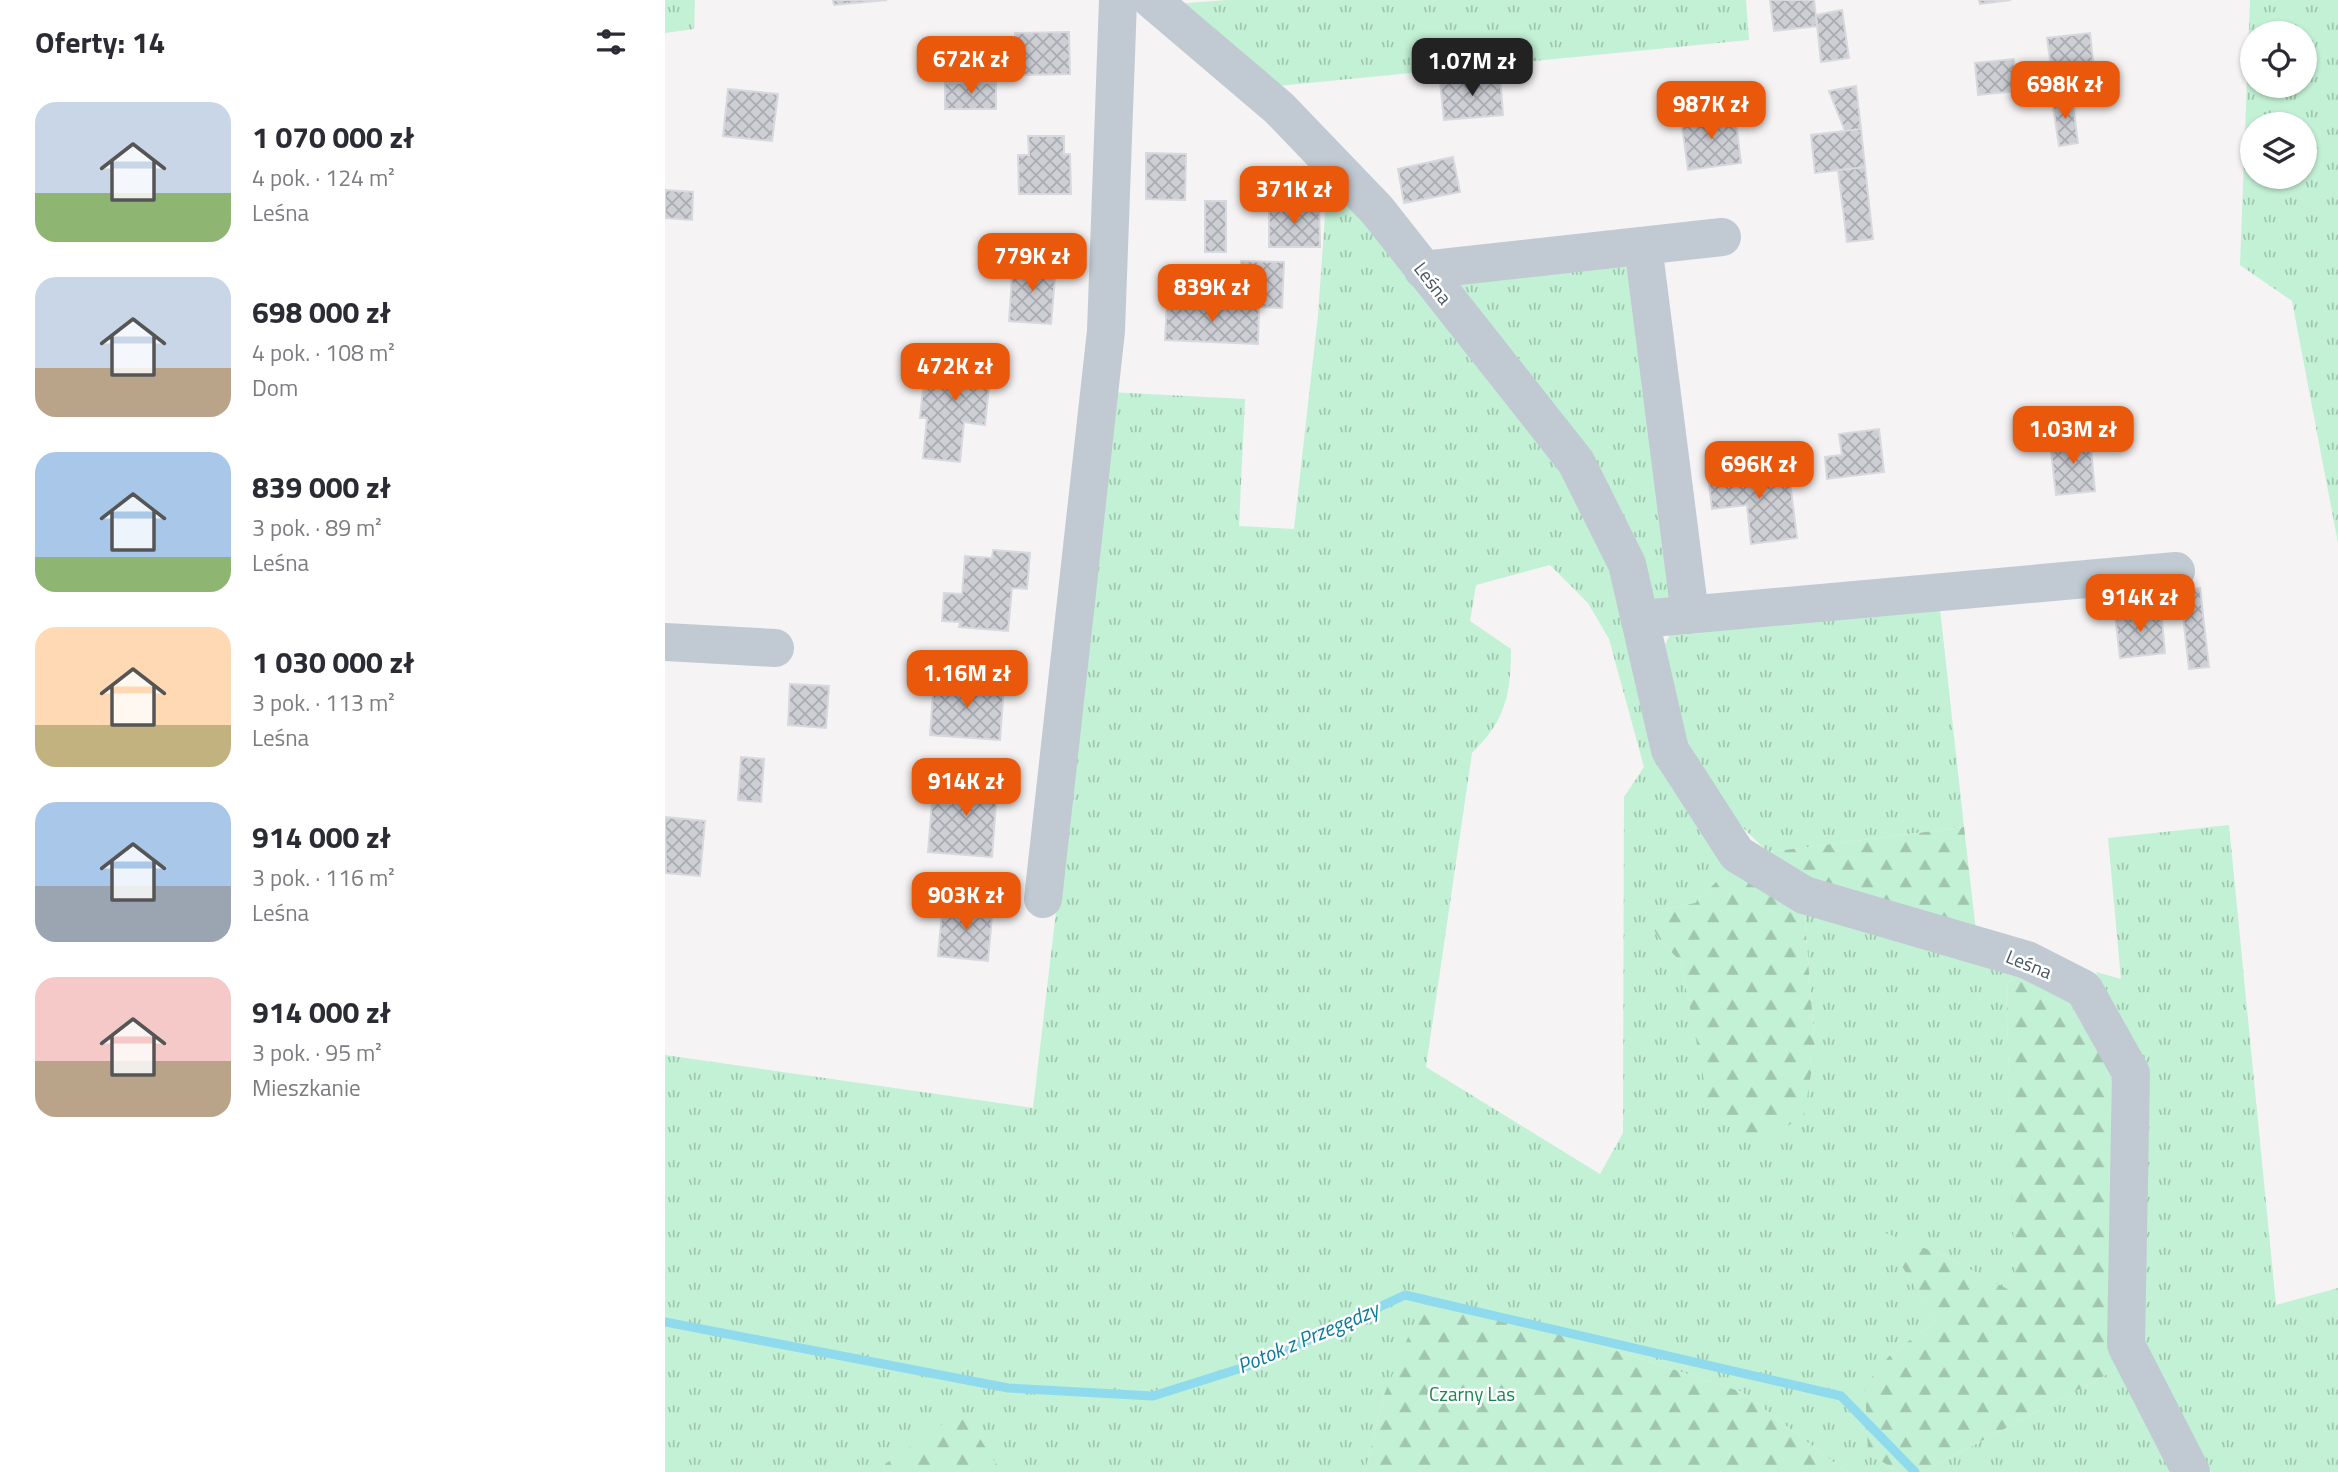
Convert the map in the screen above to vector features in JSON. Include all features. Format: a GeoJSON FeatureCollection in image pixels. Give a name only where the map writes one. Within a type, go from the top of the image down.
{"type":"FeatureCollection","features":[{"type":"Feature","properties":{"kind":"street"},"geometry":{"type":"LineString","coordinates":[[1043,899],[1106,331],[1118,0]]}},
{"type":"Feature","properties":{"kind":"street","name":"Leśna"},"geometry":{"type":"LineString","coordinates":[[1152,0],[1279,108],[1377,209],[1576,463],[1627,564],[1670,750],[1737,855],[1804,895],[2027,960],[2084,989],[2131,1073],[2126,1345],[2191,1472]]}},
{"type":"Feature","properties":{"kind":"street"},"geometry":{"type":"LineString","coordinates":[[1423,270],[1722,237]]}},
{"type":"Feature","properties":{"kind":"street"},"geometry":{"type":"LineString","coordinates":[[1645,261],[1690,615]]}},
{"type":"Feature","properties":{"kind":"street"},"geometry":{"type":"LineString","coordinates":[[1641,619],[2176,571]]}},
{"type":"Feature","properties":{"kind":"street"},"geometry":{"type":"LineString","coordinates":[[665,642],[775,648]]}},
{"type":"Feature","properties":{"kind":"green space"},"geometry":{"type":"Polygon","coordinates":[[[665,0],[695,0],[694,29],[665,33],[665,0]]]}},
{"type":"Feature","properties":{"kind":"green space"},"geometry":{"type":"Polygon","coordinates":[[[1227,0],[1746,0],[1749,40],[1278,86],[1175,4],[1227,0]]]}},
{"type":"Feature","properties":{"kind":"green space"},"geometry":{"type":"Polygon","coordinates":[[[2250,0],[2338,0],[2338,543],[2292,301],[2240,265],[2243,189],[2317,189],[2317,112],[2246,112],[2246,98],[2317,98],[2317,21],[2249,21],[2250,0]]]}},
{"type":"Feature","properties":{"kind":"green space"},"geometry":{"type":"Polygon","coordinates":[[[1328,173],[1536,432],[1614,559],[1731,867],[1695,903],[1645,913],[1660,940],[1681,962],[1711,1112],[1815,1049],[1804,909],[2023,970],[2006,979],[2016,1294],[1945,1256],[1881,1232],[1936,1321],[1891,1354],[1869,1453],[1899,1472],[1846,1472],[1742,1392],[1550,1329],[1384,1395],[1365,1472],[1015,1472],[997,1466],[885,1464],[884,1472],[665,1472],[665,1055],[1033,1108],[1087,647],[1108,392],[1245,399],[1239,526],[1294,529],[1318,315],[1328,173]],[[1550,565],[1476,585],[1470,621],[1511,649],[1510,680],[1499,718],[1472,753],[1426,1067],[1600,1174],[1623,1133],[1624,797],[1644,767],[1609,639],[1588,603],[1550,565]]]}},
{"type":"Feature","properties":{"kind":"green space"},"geometry":{"type":"Polygon","coordinates":[[[1631,258],[1674,601],[1654,604],[1445,277],[1631,258]]]}},
{"type":"Feature","properties":{"kind":"green space"},"geometry":{"type":"Polygon","coordinates":[[[1940,609],[1964,827],[1768,852],[1731,816],[1687,743],[1665,645],[1671,632],[1940,609]]]}},
{"type":"Feature","properties":{"kind":"green space"},"geometry":{"type":"Polygon","coordinates":[[[2229,825],[2276,1305],[2338,1288],[2338,1472],[2211,1472],[2144,1343],[2148,1074],[2096,972],[2121,979],[2108,838],[2229,825]]]}},
{"type":"Feature","properties":{"kind":"green space"},"geometry":{"type":"Polygon","coordinates":[[[1964,827],[1976,931],[1803,879],[1768,852],[1964,827]]]}},
{"type":"Feature","properties":{"kind":"green space"},"geometry":{"type":"Polygon","coordinates":[[[1731,867],[1804,909],[1815,1049],[1804,1117],[1752,1145],[1710,1111],[1681,962],[1660,940],[1644,913],[1695,903],[1731,867]]]}},
{"type":"Feature","properties":{"kind":"green space"},"geometry":{"type":"Polygon","coordinates":[[[2023,970],[2074,997],[2120,1088],[2121,1367],[1923,1472],[1899,1472],[1868,1453],[1865,1385],[1891,1354],[1936,1321],[1880,1231],[1945,1256],[2015,1293],[2006,978],[2023,970]]]}},
{"type":"Feature","properties":{"kind":"green space","name":"Czarny Las"},"geometry":{"type":"Polygon","coordinates":[[[1422,1304],[1550,1329],[1742,1392],[1846,1472],[1365,1472],[1384,1395],[1422,1304]]]}},
{"type":"Feature","properties":{"kind":"green space"},"geometry":{"type":"Polygon","coordinates":[[[2121,1367],[2175,1472],[1923,1472],[2121,1367]]]}},
{"type":"Feature","properties":{"kind":"green space"},"geometry":{"type":"Polygon","coordinates":[[[962,1411],[997,1465],[1015,1472],[884,1472],[885,1464],[962,1411]]]}},
{"type":"Feature","properties":{"kind":"building"},"geometry":{"type":"Polygon","coordinates":[[[833,0],[887,0],[834,5],[833,0]]]}},
{"type":"Feature","properties":{"kind":"building"},"geometry":{"type":"Polygon","coordinates":[[[1770,0],[1814,0],[1817,26],[1774,31],[1770,0]]]}},
{"type":"Feature","properties":{"kind":"building"},"geometry":{"type":"Polygon","coordinates":[[[1979,0],[2011,0],[1980,4],[1979,0]]]}},
{"type":"Feature","properties":{"kind":"building"},"geometry":{"type":"Polygon","coordinates":[[[1842,10],[1849,58],[1821,62],[1816,15],[1842,10]]]}},
{"type":"Feature","properties":{"kind":"building"},"geometry":{"type":"Polygon","coordinates":[[[1069,32],[1070,74],[1016,75],[1015,33],[1069,32]]]}},
{"type":"Feature","properties":{"kind":"building"},"geometry":{"type":"Polygon","coordinates":[[[2090,33],[2095,77],[2053,82],[2047,38],[2090,33]]]}},
{"type":"Feature","properties":{"kind":"building"},"geometry":{"type":"Polygon","coordinates":[[[2014,59],[2017,91],[1978,95],[1975,63],[2014,59]]]}},
{"type":"Feature","properties":{"kind":"building"},"geometry":{"type":"Polygon","coordinates":[[[1500,76],[1503,115],[1444,120],[1440,82],[1500,76]]]}},
{"type":"Feature","properties":{"kind":"building"},"geometry":{"type":"Polygon","coordinates":[[[945,83],[996,83],[996,109],[945,109],[945,83]]]}},
{"type":"Feature","properties":{"kind":"building"},"geometry":{"type":"Polygon","coordinates":[[[1856,86],[1861,129],[1845,131],[1829,91],[1856,86]]]}},
{"type":"Feature","properties":{"kind":"building"},"geometry":{"type":"Polygon","coordinates":[[[728,89],[778,94],[772,141],[723,136],[728,89]]]}},
{"type":"Feature","properties":{"kind":"building"},"geometry":{"type":"Polygon","coordinates":[[[2072,96],[2078,143],[2059,146],[2052,99],[2072,96]]]}},
{"type":"Feature","properties":{"kind":"building"},"geometry":{"type":"Polygon","coordinates":[[[1735,113],[1741,163],[1688,170],[1681,119],[1735,113]]]}},
{"type":"Feature","properties":{"kind":"building"},"geometry":{"type":"Polygon","coordinates":[[[1861,129],[1865,167],[1815,173],[1811,135],[1861,129]]]}},
{"type":"Feature","properties":{"kind":"building"},"geometry":{"type":"Polygon","coordinates":[[[1028,136],[1064,136],[1064,154],[1070,154],[1071,194],[1019,194],[1018,155],[1029,155],[1028,136]]]}},
{"type":"Feature","properties":{"kind":"building"},"geometry":{"type":"Polygon","coordinates":[[[1146,153],[1186,154],[1185,200],[1146,199],[1146,153]]]}},
{"type":"Feature","properties":{"kind":"building"},"geometry":{"type":"Polygon","coordinates":[[[1453,157],[1460,192],[1404,203],[1398,169],[1453,157]]]}},
{"type":"Feature","properties":{"kind":"building"},"geometry":{"type":"Polygon","coordinates":[[[1865,167],[1873,239],[1847,242],[1838,170],[1865,167]]]}},
{"type":"Feature","properties":{"kind":"building"},"geometry":{"type":"Polygon","coordinates":[[[665,190],[693,192],[692,220],[665,218],[665,190]]]}},
{"type":"Feature","properties":{"kind":"building"},"geometry":{"type":"Polygon","coordinates":[[[1205,201],[1226,201],[1226,252],[1205,252],[1205,201]]]}},
{"type":"Feature","properties":{"kind":"building"},"geometry":{"type":"Polygon","coordinates":[[[1269,205],[1319,205],[1320,247],[1269,247],[1269,205]]]}},
{"type":"Feature","properties":{"kind":"building"},"geometry":{"type":"Polygon","coordinates":[[[1241,261],[1284,262],[1282,308],[1239,306],[1241,261]]]}},
{"type":"Feature","properties":{"kind":"building"},"geometry":{"type":"Polygon","coordinates":[[[1013,263],[1056,266],[1051,324],[1009,321],[1013,263]]]}},
{"type":"Feature","properties":{"kind":"building"},"geometry":{"type":"Polygon","coordinates":[[[1167,303],[1259,307],[1258,344],[1165,340],[1167,303]]]}},
{"type":"Feature","properties":{"kind":"building"},"geometry":{"type":"Polygon","coordinates":[[[963,345],[993,348],[985,425],[964,422],[960,462],[923,458],[927,418],[920,418],[925,370],[960,373],[963,345]]]}},
{"type":"Feature","properties":{"kind":"building"},"geometry":{"type":"Polygon","coordinates":[[[1879,429],[1884,472],[1827,479],[1825,457],[1842,455],[1839,434],[1879,429]]]}},
{"type":"Feature","properties":{"kind":"building"},"geometry":{"type":"Polygon","coordinates":[[[2090,438],[2095,491],[2056,495],[2050,442],[2090,438]]]}},
{"type":"Feature","properties":{"kind":"building"},"geometry":{"type":"Polygon","coordinates":[[[1788,466],[1797,538],[1751,544],[1747,505],[1712,509],[1708,476],[1788,466]]]}},
{"type":"Feature","properties":{"kind":"building"},"geometry":{"type":"Polygon","coordinates":[[[993,550],[1030,553],[1027,589],[1012,588],[1008,631],[959,627],[960,622],[942,621],[944,593],[962,594],[965,556],[992,558],[993,550]]]}},
{"type":"Feature","properties":{"kind":"building"},"geometry":{"type":"Polygon","coordinates":[[[2200,588],[2209,667],[2189,669],[2180,590],[2200,588]]]}},
{"type":"Feature","properties":{"kind":"building"},"geometry":{"type":"Polygon","coordinates":[[[2161,610],[2165,653],[2120,658],[2115,615],[2161,610]]]}},
{"type":"Feature","properties":{"kind":"building"},"geometry":{"type":"Polygon","coordinates":[[[934,681],[1004,686],[1000,740],[930,735],[934,681]]]}},
{"type":"Feature","properties":{"kind":"building"},"geometry":{"type":"Polygon","coordinates":[[[790,684],[829,686],[826,728],[788,725],[790,684]]]}},
{"type":"Feature","properties":{"kind":"building"},"geometry":{"type":"Polygon","coordinates":[[[741,757],[764,759],[761,802],[738,800],[741,757]]]}},
{"type":"Feature","properties":{"kind":"building"},"geometry":{"type":"Polygon","coordinates":[[[954,774],[998,777],[992,857],[928,852],[932,803],[951,804],[954,774]]]}},
{"type":"Feature","properties":{"kind":"building"},"geometry":{"type":"Polygon","coordinates":[[[665,817],[705,821],[700,876],[666,873],[665,817]]]}},
{"type":"Feature","properties":{"kind":"building"},"geometry":{"type":"Polygon","coordinates":[[[960,900],[986,902],[984,915],[992,916],[988,961],[938,956],[942,912],[959,913],[960,900]]]}},
{"type":"Feature","properties":{"kind":"waterway","name":"Potok z Przegędzy"},"geometry":{"type":"LineString","coordinates":[[665,1322],[1008,1388],[1153,1396],[1267,1360],[1405,1295],[1841,1396],[1915,1472]]}}]}
